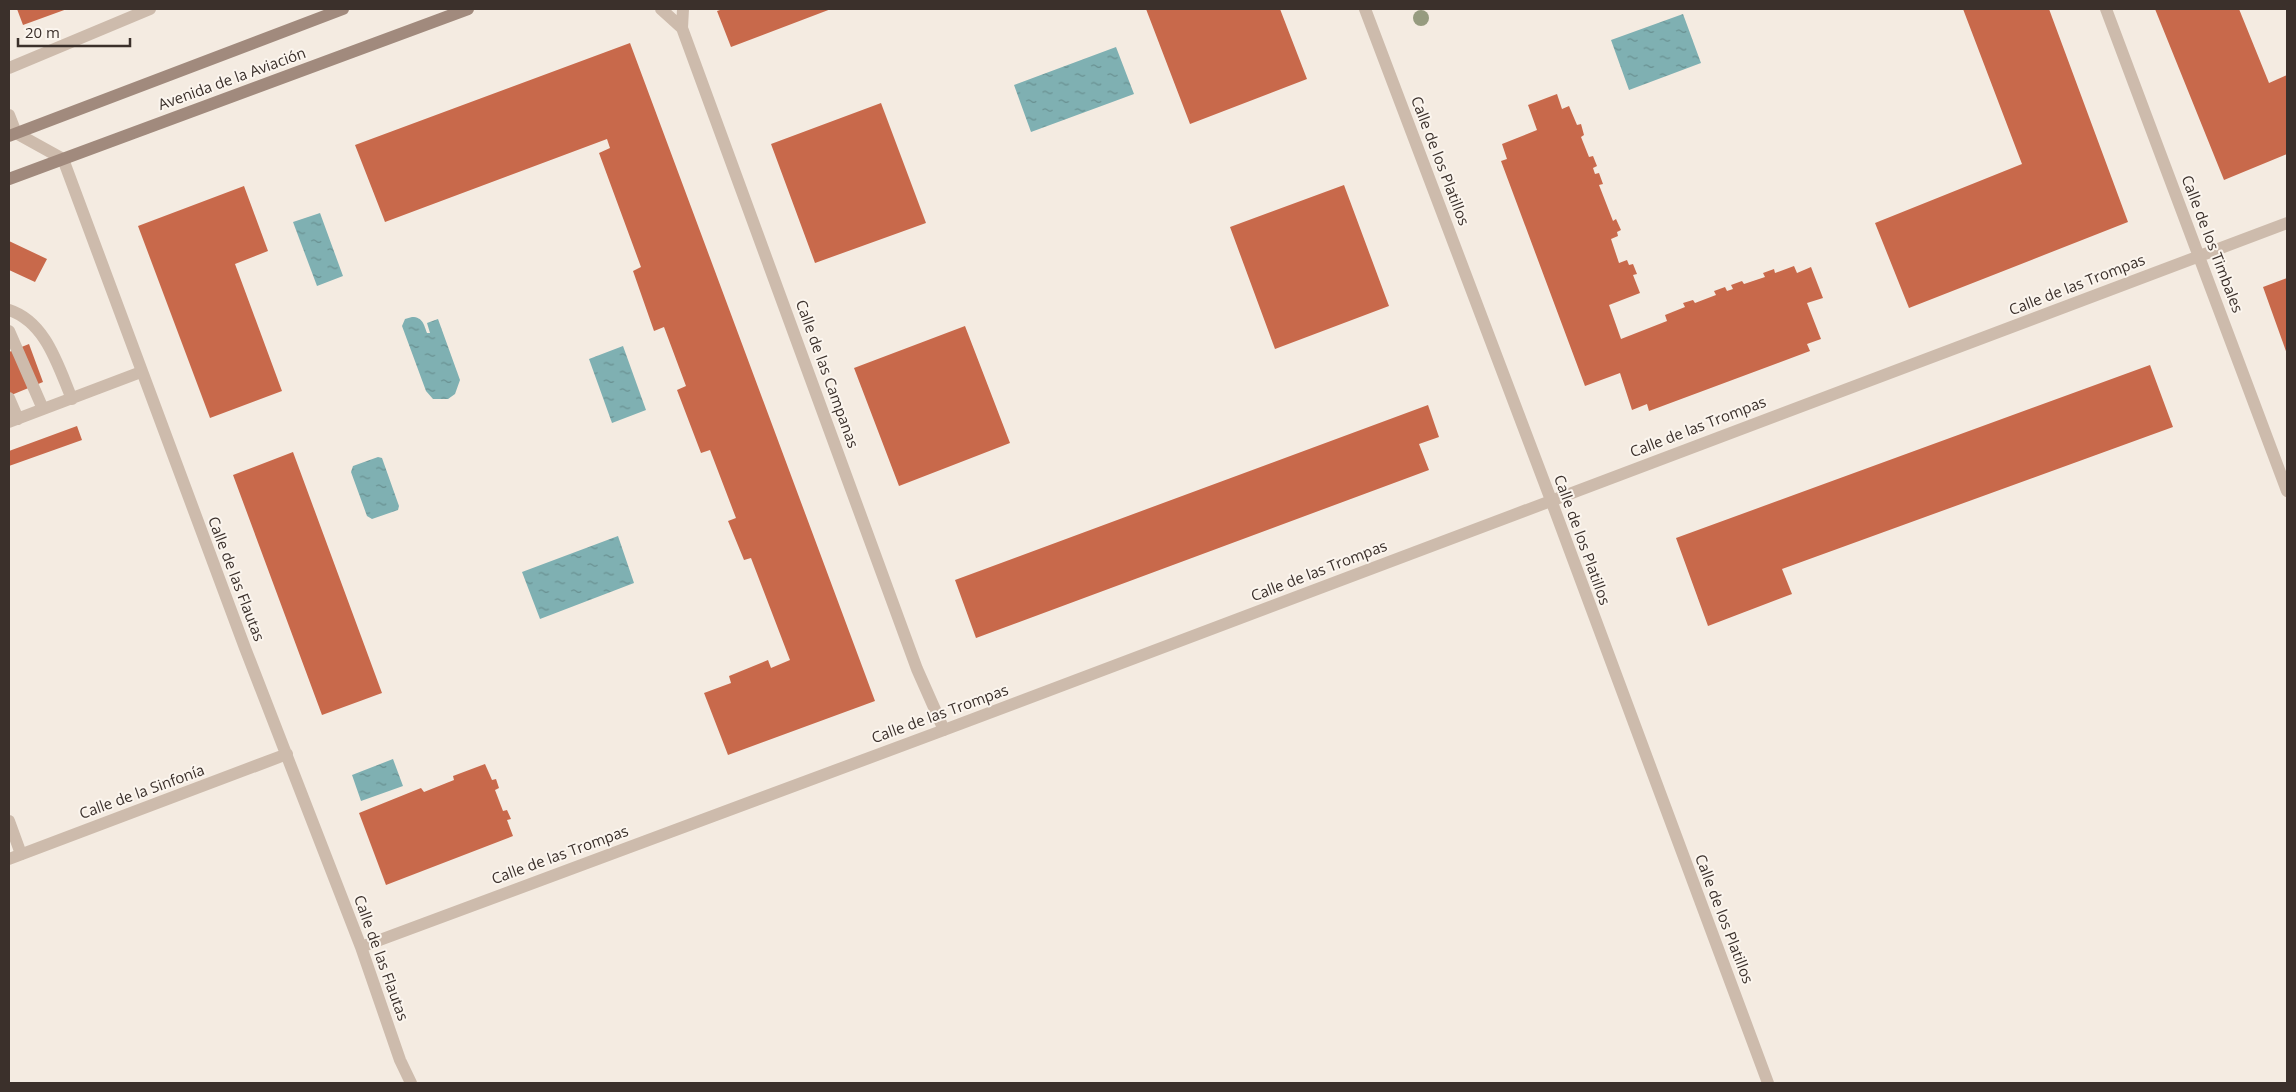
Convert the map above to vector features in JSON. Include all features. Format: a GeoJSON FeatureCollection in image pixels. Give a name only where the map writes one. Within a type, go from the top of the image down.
{"type":"FeatureCollection","features":[{"type":"Feature","properties":{"kind":"main road","name":"Avenida de la Aviación"},"geometry":{"type":"LineString","coordinates":[[13,135],[343,9]]}},
{"type":"Feature","properties":{"kind":"main road","name":"Avenida de la Aviación"},"geometry":{"type":"LineString","coordinates":[[9,179],[468,9]]}},
{"type":"Feature","properties":{"kind":"street"},"geometry":{"type":"LineString","coordinates":[[9,68],[150,9]]}},
{"type":"Feature","properties":{"kind":"street","name":"Calle de las Campanas"},"geometry":{"type":"LineString","coordinates":[[661,9],[682,28]]}},
{"type":"Feature","properties":{"kind":"street","name":"Calle de las Campanas"},"geometry":{"type":"LineString","coordinates":[[683,9],[682,28],[917,669],[944,730]]}},
{"type":"Feature","properties":{"kind":"street","name":"Calle de los Platillos"},"geometry":{"type":"LineString","coordinates":[[1364,9],[1551,500],[1768,1083]]}},
{"type":"Feature","properties":{"kind":"street","name":"Calle de los Timbales"},"geometry":{"type":"LineString","coordinates":[[2106,9],[2287,491]]}},
{"type":"Feature","properties":{"kind":"street"},"geometry":{"type":"LineString","coordinates":[[9,115],[13,135],[63,159]]}},
{"type":"Feature","properties":{"kind":"street","name":"Calle de las Flautas"},"geometry":{"type":"LineString","coordinates":[[63,159],[141,372],[361,947],[400,1060],[411,1083]]}},
{"type":"Feature","properties":{"kind":"street","name":"Calle de las Trompas"},"geometry":{"type":"LineString","coordinates":[[361,947],[944,730],[2287,223]]}},
{"type":"Feature","properties":{"kind":"street"},"geometry":{"type":"LineString","coordinates":[[9,310],[16,312],[44,336],[72,399]]}},
{"type":"Feature","properties":{"kind":"street"},"geometry":{"type":"LineString","coordinates":[[9,331],[43,410]]}},
{"type":"Feature","properties":{"kind":"street"},"geometry":{"type":"LineString","coordinates":[[9,398],[13,420],[141,372]]}},
{"type":"Feature","properties":{"kind":"street","name":"Calle de la Sinfonía"},"geometry":{"type":"LineString","coordinates":[[9,859],[287,754]]}},
{"type":"Feature","properties":{"kind":"street"},"geometry":{"type":"LineString","coordinates":[[9,821],[21,854]]}},
{"type":"Feature","properties":{"kind":"street","name":"Calle de las Flautas"},"geometry":{"type":"LineString","coordinates":[[400,1060],[405,1083]]}},
{"type":"Feature","properties":{"kind":"water"},"geometry":{"type":"Polygon","coordinates":[[[1683,14],[1701,63],[1629,90],[1611,40],[1683,14]]]}},
{"type":"Feature","properties":{"kind":"water"},"geometry":{"type":"Polygon","coordinates":[[[1116,47],[1134,94],[1031,132],[1014,85],[1116,47]]]}},
{"type":"Feature","properties":{"kind":"water"},"geometry":{"type":"Polygon","coordinates":[[[320,213],[343,276],[317,286],[293,222],[320,213]]]}},
{"type":"Feature","properties":{"kind":"water"},"geometry":{"type":"Polygon","coordinates":[[[412,317],[421,320],[427,333],[430,333],[427,323],[438,319],[460,380],[455,394],[448,399],[433,399],[426,391],[402,326],[405,319],[412,317]]]}},
{"type":"Feature","properties":{"kind":"water"},"geometry":{"type":"Polygon","coordinates":[[[623,346],[646,410],[612,423],[589,359],[623,346]]]}},
{"type":"Feature","properties":{"kind":"water"},"geometry":{"type":"Polygon","coordinates":[[[378,457],[382,458],[399,506],[398,510],[372,519],[367,516],[351,472],[353,466],[378,457]]]}},
{"type":"Feature","properties":{"kind":"water"},"geometry":{"type":"Polygon","coordinates":[[[618,536],[634,583],[540,619],[522,572],[618,536]]]}},
{"type":"Feature","properties":{"kind":"water"},"geometry":{"type":"Polygon","coordinates":[[[393,759],[403,786],[361,801],[352,775],[393,759]]]}},
{"type":"Feature","properties":{"kind":"building"},"geometry":{"type":"Polygon","coordinates":[[[17,9],[67,9],[23,25],[17,9]]]}},
{"type":"Feature","properties":{"kind":"building"},"geometry":{"type":"Polygon","coordinates":[[[723,9],[831,9],[731,47],[717,11],[723,9]]]}},
{"type":"Feature","properties":{"kind":"building"},"geometry":{"type":"Polygon","coordinates":[[[1146,9],[1280,9],[1307,79],[1190,124],[1146,9]]]}},
{"type":"Feature","properties":{"kind":"building"},"geometry":{"type":"Polygon","coordinates":[[[1963,9],[2049,9],[2128,222],[1909,308],[1875,223],[2022,164],[1963,9]]]}},
{"type":"Feature","properties":{"kind":"building"},"geometry":{"type":"Polygon","coordinates":[[[2155,9],[2239,9],[2269,83],[2287,75],[2287,154],[2224,180],[2155,9]]]}},
{"type":"Feature","properties":{"kind":"building"},"geometry":{"type":"Polygon","coordinates":[[[630,43],[875,701],[728,755],[704,693],[731,683],[729,676],[768,660],[771,668],[790,660],[751,558],[744,560],[728,521],[736,518],[710,450],[701,453],[677,390],[686,386],[664,327],[654,331],[633,271],[641,267],[599,153],[610,148],[607,139],[385,222],[355,145],[630,43]]]}},
{"type":"Feature","properties":{"kind":"building"},"geometry":{"type":"Polygon","coordinates":[[[1557,94],[1562,109],[1569,106],[1577,125],[1581,124],[1584,135],[1581,137],[1589,157],[1593,156],[1597,166],[1593,168],[1595,174],[1599,173],[1603,184],[1599,185],[1613,221],[1616,219],[1621,230],[1617,232],[1618,236],[1611,239],[1619,263],[1627,260],[1629,265],[1633,264],[1637,274],[1633,275],[1640,293],[1609,305],[1621,339],[1667,321],[1665,315],[1685,307],[1683,303],[1693,300],[1695,303],[1716,295],[1714,291],[1725,287],[1727,291],[1733,289],[1731,285],[1742,281],[1744,284],[1765,277],[1763,273],[1774,269],[1775,273],[1794,266],[1797,273],[1811,267],[1823,298],[1807,303],[1821,339],[1807,344],[1810,351],[1649,411],[1647,404],[1632,410],[1620,373],[1585,386],[1501,161],[1507,159],[1502,144],[1537,130],[1528,105],[1557,94]]]}},
{"type":"Feature","properties":{"kind":"building"},"geometry":{"type":"Polygon","coordinates":[[[881,103],[926,223],[815,263],[771,144],[881,103]]]}},
{"type":"Feature","properties":{"kind":"building"},"geometry":{"type":"Polygon","coordinates":[[[1344,185],[1389,306],[1275,349],[1230,227],[1344,185]]]}},
{"type":"Feature","properties":{"kind":"building"},"geometry":{"type":"Polygon","coordinates":[[[244,186],[268,251],[235,264],[282,391],[210,418],[138,226],[244,186]]]}},
{"type":"Feature","properties":{"kind":"building"},"geometry":{"type":"Polygon","coordinates":[[[9,241],[47,259],[35,282],[9,270],[9,241]]]}},
{"type":"Feature","properties":{"kind":"building"},"geometry":{"type":"Polygon","coordinates":[[[2287,278],[2287,354],[2263,287],[2287,278]]]}},
{"type":"Feature","properties":{"kind":"building"},"geometry":{"type":"Polygon","coordinates":[[[965,326],[1010,443],[899,486],[854,368],[965,326]]]}},
{"type":"Feature","properties":{"kind":"building"},"geometry":{"type":"Polygon","coordinates":[[[29,344],[43,382],[9,396],[9,352],[29,344]]]}},
{"type":"Feature","properties":{"kind":"building"},"geometry":{"type":"Polygon","coordinates":[[[2150,365],[2173,427],[1782,569],[1792,594],[1708,626],[1676,538],[2150,365]]]}},
{"type":"Feature","properties":{"kind":"building"},"geometry":{"type":"Polygon","coordinates":[[[1428,405],[1439,437],[1419,444],[1429,470],[976,638],[955,580],[1428,405]]]}},
{"type":"Feature","properties":{"kind":"building"},"geometry":{"type":"Polygon","coordinates":[[[77,426],[82,440],[9,466],[9,451],[77,426]]]}},
{"type":"Feature","properties":{"kind":"building"},"geometry":{"type":"Polygon","coordinates":[[[293,452],[382,693],[322,715],[233,475],[293,452]]]}},
{"type":"Feature","properties":{"kind":"building"},"geometry":{"type":"Polygon","coordinates":[[[485,764],[492,780],[496,779],[499,788],[495,790],[503,811],[507,810],[511,819],[507,820],[513,836],[386,885],[359,813],[421,788],[424,792],[454,780],[453,776],[485,764]]]}}]}
